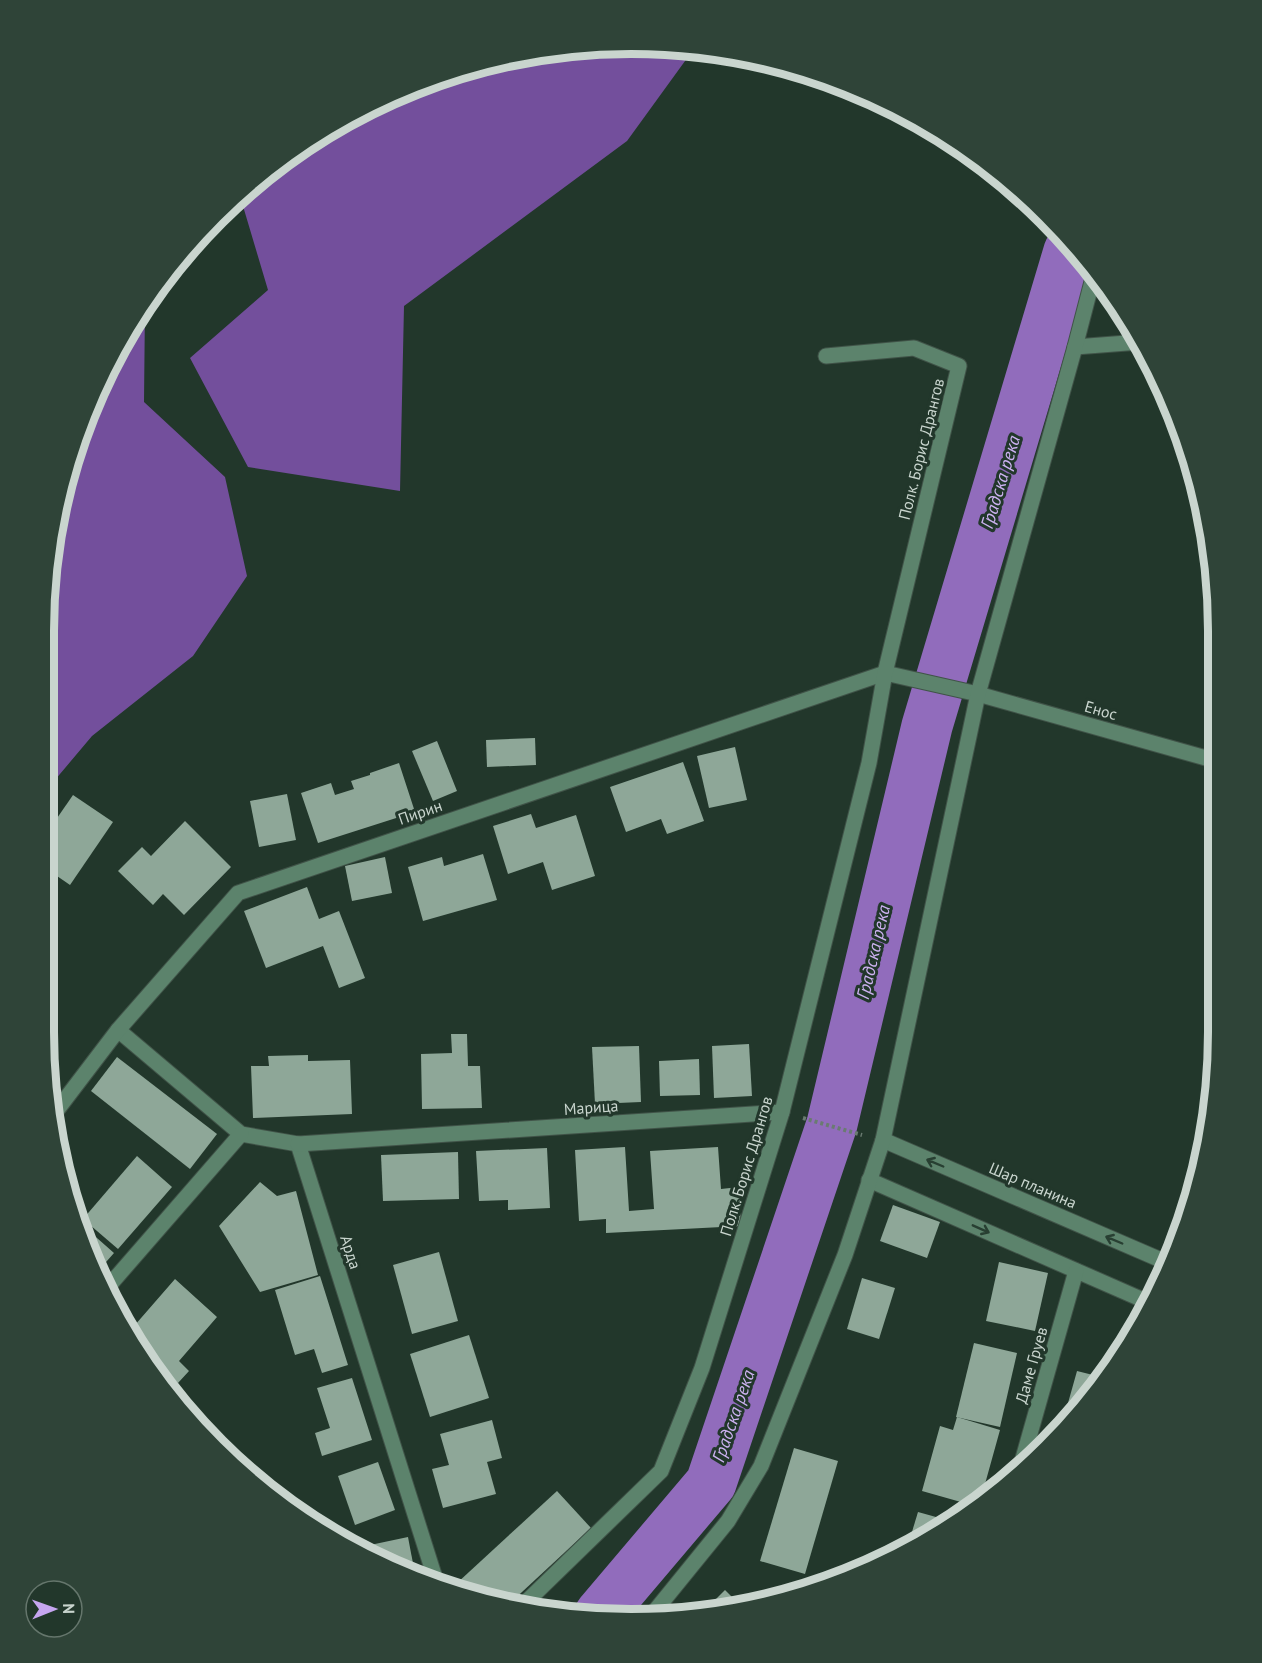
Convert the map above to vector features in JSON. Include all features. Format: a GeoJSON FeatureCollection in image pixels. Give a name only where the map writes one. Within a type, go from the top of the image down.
{"type":"FeatureCollection","features":[{"type":"Feature","properties":{"kind":"street"},"geometry":{"type":"LineString","coordinates":[[657,1608],[728,1521],[761,1466],[845,1255],[884,1140],[978,694],[1076,347],[1092,284]]}},
{"type":"Feature","properties":{"kind":"street"},"geometry":{"type":"LineString","coordinates":[[1076,347],[1131,343]]}},
{"type":"Feature","properties":{"kind":"street","name":"Полк. Борис Дрангов"},"geometry":{"type":"LineString","coordinates":[[529,1600],[661,1471],[702,1368],[782,1112],[869,763],[885,673],[959,366],[914,348],[826,356]]}},
{"type":"Feature","properties":{"kind":"street"},"geometry":{"type":"LineString","coordinates":[[885,673],[978,694]]}},
{"type":"Feature","properties":{"kind":"street","name":"Пирин"},"geometry":{"type":"LineString","coordinates":[[59,1107],[118,1030],[238,893],[885,673]]}},
{"type":"Feature","properties":{"kind":"street","name":"Енос"},"geometry":{"type":"LineString","coordinates":[[978,694],[1208,758]]}},
{"type":"Feature","properties":{"kind":"street"},"geometry":{"type":"LineString","coordinates":[[118,1030],[241,1134],[298,1144]]}},
{"type":"Feature","properties":{"kind":"street","name":"Марица"},"geometry":{"type":"LineString","coordinates":[[298,1144],[782,1112]]}},
{"type":"Feature","properties":{"kind":"street"},"geometry":{"type":"LineString","coordinates":[[112,1282],[241,1134]]}},
{"type":"Feature","properties":{"kind":"street","name":"Шар планина"},"geometry":{"type":"LineString","coordinates":[[884,1140],[1161,1260]]}},
{"type":"Feature","properties":{"kind":"street","name":"Арда"},"geometry":{"type":"LineString","coordinates":[[298,1144],[434,1574]]}},
{"type":"Feature","properties":{"kind":"street"},"geometry":{"type":"LineString","coordinates":[[870,1180],[1142,1299]]}},
{"type":"Feature","properties":{"kind":"street","name":"Даме Груев"},"geometry":{"type":"LineString","coordinates":[[1024,1454],[1076,1271]]}},
{"type":"Feature","properties":{"kind":"path"},"geometry":{"type":"LineString","coordinates":[[782,1112],[884,1140]]}},
{"type":"Feature","properties":{"kind":"shaded area"},"geometry":{"type":"Polygon","coordinates":[[[631,54],[688,57],[627,141],[404,306],[400,491],[248,467],[190,358],[268,290],[243,205],[280,173],[343,131],[410,98],[482,74],[518,65],[593,55],[631,54]]]}},
{"type":"Feature","properties":{"kind":"shaded area"},"geometry":{"type":"Polygon","coordinates":[[[145,320],[144,402],[225,477],[247,576],[193,656],[92,736],[54,781],[55,593],[65,518],[85,446],[98,410],[131,342],[145,320]]]}},
{"type":"Feature","properties":{"kind":"building"},"geometry":{"type":"Polygon","coordinates":[[[535,738],[536,765],[487,767],[486,740],[535,738]]]}},
{"type":"Feature","properties":{"kind":"building"},"geometry":{"type":"Polygon","coordinates":[[[437,741],[457,791],[433,801],[412,751],[437,741]]]}},
{"type":"Feature","properties":{"kind":"building"},"geometry":{"type":"Polygon","coordinates":[[[735,747],[747,800],[709,808],[697,756],[735,747]]]}},
{"type":"Feature","properties":{"kind":"building"},"geometry":{"type":"Polygon","coordinates":[[[683,762],[704,821],[667,834],[661,819],[626,832],[610,787],[683,762]]]}},
{"type":"Feature","properties":{"kind":"building"},"geometry":{"type":"Polygon","coordinates":[[[399,763],[415,812],[318,843],[301,793],[331,783],[335,795],[354,789],[351,781],[399,763]]]}},
{"type":"Feature","properties":{"kind":"building"},"geometry":{"type":"Polygon","coordinates":[[[287,794],[296,840],[259,847],[250,801],[287,794]]]}},
{"type":"Feature","properties":{"kind":"building"},"geometry":{"type":"Polygon","coordinates":[[[73,795],[113,822],[70,885],[54,874],[54,823],[73,795]]]}},
{"type":"Feature","properties":{"kind":"building"},"geometry":{"type":"Polygon","coordinates":[[[531,814],[536,828],[576,815],[595,876],[552,890],[543,862],[508,874],[493,826],[531,814]]]}},
{"type":"Feature","properties":{"kind":"building"},"geometry":{"type":"Polygon","coordinates":[[[185,821],[231,867],[184,915],[163,894],[153,905],[118,871],[142,847],[151,856],[185,821]]]}},
{"type":"Feature","properties":{"kind":"building"},"geometry":{"type":"Polygon","coordinates":[[[483,854],[497,900],[423,921],[408,867],[442,857],[444,866],[483,854]]]}},
{"type":"Feature","properties":{"kind":"building"},"geometry":{"type":"Polygon","coordinates":[[[385,857],[392,893],[352,901],[345,866],[385,857]]]}},
{"type":"Feature","properties":{"kind":"building"},"geometry":{"type":"Polygon","coordinates":[[[307,887],[319,919],[339,911],[365,978],[339,988],[323,946],[266,968],[244,911],[307,887]]]}},
{"type":"Feature","properties":{"kind":"building"},"geometry":{"type":"Polygon","coordinates":[[[451,1034],[467,1034],[468,1066],[480,1066],[482,1108],[422,1109],[421,1054],[452,1053],[451,1034]]]}},
{"type":"Feature","properties":{"kind":"building"},"geometry":{"type":"Polygon","coordinates":[[[749,1044],[752,1096],[714,1098],[712,1046],[749,1044]]]}},
{"type":"Feature","properties":{"kind":"building"},"geometry":{"type":"Polygon","coordinates":[[[639,1046],[641,1102],[595,1104],[592,1047],[639,1046]]]}},
{"type":"Feature","properties":{"kind":"building"},"geometry":{"type":"Polygon","coordinates":[[[308,1055],[308,1061],[350,1060],[352,1114],[253,1118],[251,1066],[269,1066],[268,1056],[308,1055]]]}},
{"type":"Feature","properties":{"kind":"building"},"geometry":{"type":"Polygon","coordinates":[[[117,1057],[217,1134],[190,1169],[91,1091],[117,1057]]]}},
{"type":"Feature","properties":{"kind":"building"},"geometry":{"type":"Polygon","coordinates":[[[699,1059],[700,1095],[660,1096],[659,1061],[699,1059]]]}},
{"type":"Feature","properties":{"kind":"building"},"geometry":{"type":"Polygon","coordinates":[[[625,1147],[629,1211],[654,1209],[650,1151],[718,1147],[721,1189],[739,1187],[741,1226],[606,1233],[606,1219],[579,1221],[575,1150],[625,1147]]]}},
{"type":"Feature","properties":{"kind":"building"},"geometry":{"type":"Polygon","coordinates":[[[547,1148],[550,1208],[508,1210],[508,1200],[479,1201],[476,1151],[547,1148]]]}},
{"type":"Feature","properties":{"kind":"building"},"geometry":{"type":"Polygon","coordinates":[[[458,1152],[459,1199],[383,1201],[381,1155],[458,1152]]]}},
{"type":"Feature","properties":{"kind":"building"},"geometry":{"type":"Polygon","coordinates":[[[137,1156],[172,1187],[118,1249],[87,1222],[85,1217],[137,1156]]]}},
{"type":"Feature","properties":{"kind":"building"},"geometry":{"type":"Polygon","coordinates":[[[260,1182],[277,1196],[296,1191],[318,1275],[260,1292],[219,1226],[260,1182]]]}},
{"type":"Feature","properties":{"kind":"building"},"geometry":{"type":"Polygon","coordinates":[[[893,1205],[940,1222],[927,1258],[880,1241],[893,1205]]]}},
{"type":"Feature","properties":{"kind":"building"},"geometry":{"type":"Polygon","coordinates":[[[91,1232],[114,1253],[104,1265],[91,1232]]]}},
{"type":"Feature","properties":{"kind":"building"},"geometry":{"type":"Polygon","coordinates":[[[439,1252],[458,1321],[412,1334],[393,1265],[439,1252]]]}},
{"type":"Feature","properties":{"kind":"building"},"geometry":{"type":"Polygon","coordinates":[[[999,1262],[1048,1273],[1035,1331],[986,1321],[999,1262]]]}},
{"type":"Feature","properties":{"kind":"building"},"geometry":{"type":"Polygon","coordinates":[[[320,1276],[348,1365],[322,1373],[314,1349],[295,1355],[275,1290],[320,1276]]]}},
{"type":"Feature","properties":{"kind":"building"},"geometry":{"type":"Polygon","coordinates":[[[862,1278],[895,1288],[879,1339],[847,1329],[862,1278]]]}},
{"type":"Feature","properties":{"kind":"building"},"geometry":{"type":"Polygon","coordinates":[[[175,1279],[217,1317],[179,1361],[189,1371],[178,1383],[163,1370],[134,1326],[175,1279]]]}},
{"type":"Feature","properties":{"kind":"building"},"geometry":{"type":"Polygon","coordinates":[[[469,1335],[489,1398],[430,1417],[410,1354],[469,1335]]]}},
{"type":"Feature","properties":{"kind":"building"},"geometry":{"type":"Polygon","coordinates":[[[974,1343],[1017,1353],[1000,1427],[956,1417],[974,1343]]]}},
{"type":"Feature","properties":{"kind":"building"},"geometry":{"type":"Polygon","coordinates":[[[1077,1371],[1095,1375],[1089,1383],[1066,1411],[1077,1371]]]}},
{"type":"Feature","properties":{"kind":"building"},"geometry":{"type":"Polygon","coordinates":[[[352,1378],[372,1440],[322,1456],[315,1433],[330,1428],[317,1388],[352,1378]]]}},
{"type":"Feature","properties":{"kind":"building"},"geometry":{"type":"Polygon","coordinates":[[[957,1417],[1000,1430],[984,1489],[964,1503],[922,1491],[940,1426],[953,1430],[957,1417]]]}},
{"type":"Feature","properties":{"kind":"building"},"geometry":{"type":"Polygon","coordinates":[[[492,1420],[502,1458],[487,1462],[496,1494],[443,1508],[432,1469],[449,1465],[440,1434],[492,1420]]]}},
{"type":"Feature","properties":{"kind":"building"},"geometry":{"type":"Polygon","coordinates":[[[794,1448],[838,1461],[805,1574],[760,1561],[794,1448]]]}},
{"type":"Feature","properties":{"kind":"building"},"geometry":{"type":"Polygon","coordinates":[[[378,1462],[395,1510],[355,1525],[338,1476],[378,1462]]]}},
{"type":"Feature","properties":{"kind":"building"},"geometry":{"type":"Polygon","coordinates":[[[557,1491],[591,1528],[516,1598],[458,1582],[557,1491]]]}},
{"type":"Feature","properties":{"kind":"building"},"geometry":{"type":"Polygon","coordinates":[[[918,1512],[942,1519],[920,1532],[910,1537],[918,1512]]]}},
{"type":"Feature","properties":{"kind":"building"},"geometry":{"type":"Polygon","coordinates":[[[408,1537],[414,1566],[410,1565],[369,1545],[408,1537]]]}},
{"type":"Feature","properties":{"kind":"building"},"geometry":{"type":"Polygon","coordinates":[[[725,1590],[734,1600],[712,1603],[725,1590]]]}},
{"type":"Feature","properties":{"kind":"waterway","name":"Градска река"},"geometry":{"type":"LineString","coordinates":[[605,1608],[711,1483],[832,1124],[927,726],[1068,255]]}}]}
